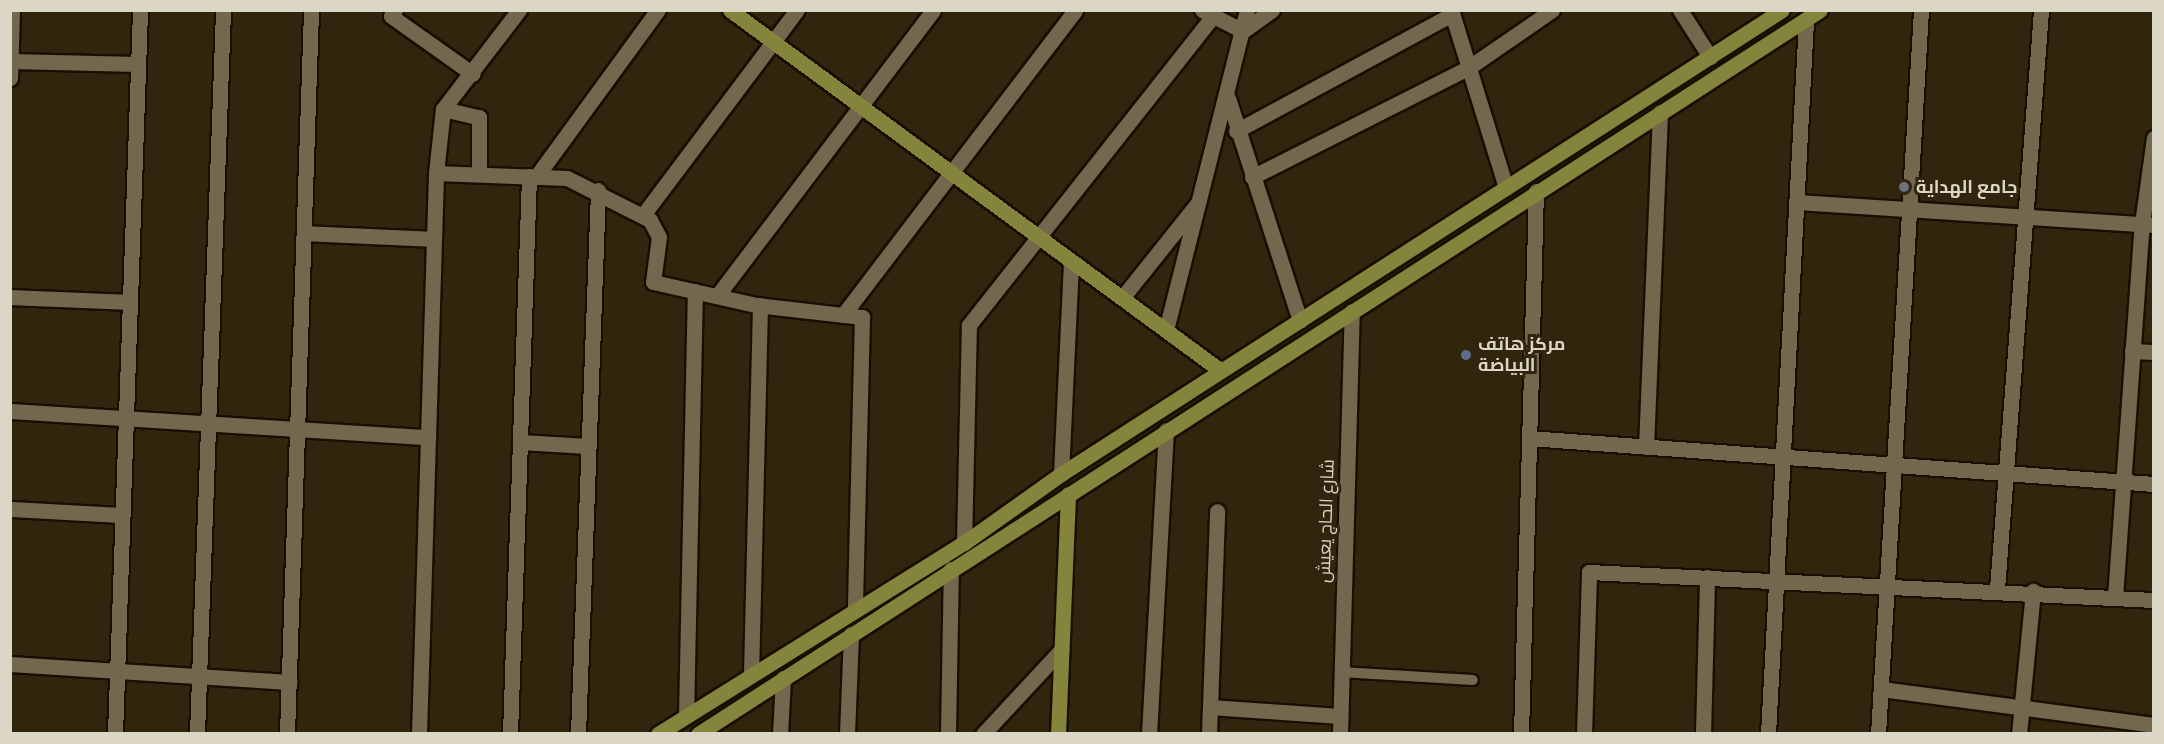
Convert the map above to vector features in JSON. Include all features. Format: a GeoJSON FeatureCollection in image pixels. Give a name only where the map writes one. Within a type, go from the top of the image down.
{"type":"FeatureCollection","features":[{"type":"Feature","properties":{"kind":"main road"},"geometry":{"type":"LineString","coordinates":[[730,10],[861,106],[947,173],[1221,371]]}},
{"type":"Feature","properties":{"kind":"main road"},"geometry":{"type":"LineString","coordinates":[[658,734],[855,607],[964,543],[1061,474],[1782,10]]}},
{"type":"Feature","properties":{"kind":"main road"},"geometry":{"type":"LineString","coordinates":[[699,733],[1660,111],[1820,10]]}},
{"type":"Feature","properties":{"kind":"main road"},"geometry":{"type":"LineString","coordinates":[[1058,734],[1068,494]]}},
{"type":"Feature","properties":{"kind":"street"},"geometry":{"type":"LineString","coordinates":[[10,78],[12,10]]}},
{"type":"Feature","properties":{"kind":"street"},"geometry":{"type":"LineString","coordinates":[[115,734],[140,10]]}},
{"type":"Feature","properties":{"kind":"street"},"geometry":{"type":"LineString","coordinates":[[197,734],[223,10]]}},
{"type":"Feature","properties":{"kind":"street"},"geometry":{"type":"LineString","coordinates":[[287,734],[310,10]]}},
{"type":"Feature","properties":{"kind":"street"},"geometry":{"type":"LineString","coordinates":[[395,10],[391,16],[472,74]]}},
{"type":"Feature","properties":{"kind":"street"},"geometry":{"type":"LineString","coordinates":[[419,734],[436,173],[443,109],[519,10]]}},
{"type":"Feature","properties":{"kind":"street"},"geometry":{"type":"LineString","coordinates":[[510,734],[520,442],[533,176],[658,10]]}},
{"type":"Feature","properties":{"kind":"street"},"geometry":{"type":"LineString","coordinates":[[643,215],[797,10]]}},
{"type":"Feature","properties":{"kind":"street"},"geometry":{"type":"LineString","coordinates":[[717,296],[933,10]]}},
{"type":"Feature","properties":{"kind":"street"},"geometry":{"type":"LineString","coordinates":[[843,315],[947,173],[1075,10]]}},
{"type":"Feature","properties":{"kind":"street"},"geometry":{"type":"LineString","coordinates":[[1166,330],[1247,10]]}},
{"type":"Feature","properties":{"kind":"street"},"geometry":{"type":"LineString","coordinates":[[1243,31],[1272,10]]}},
{"type":"Feature","properties":{"kind":"street"},"geometry":{"type":"LineString","coordinates":[[1252,177],[1468,68],[1552,10]]}},
{"type":"Feature","properties":{"kind":"street"},"geometry":{"type":"LineString","coordinates":[[1680,10],[1710,57]]}},
{"type":"Feature","properties":{"kind":"street"},"geometry":{"type":"LineString","coordinates":[[1878,734],[1888,585],[1892,465],[1922,10]]}},
{"type":"Feature","properties":{"kind":"street"},"geometry":{"type":"LineString","coordinates":[[1997,589],[2002,473],[2026,215],[2041,10]]}},
{"type":"Feature","properties":{"kind":"street"},"geometry":{"type":"LineString","coordinates":[[1236,130],[1451,12],[1506,188]]}},
{"type":"Feature","properties":{"kind":"street"},"geometry":{"type":"LineString","coordinates":[[964,543],[969,325],[1038,239],[1207,13],[1243,31]]}},
{"type":"Feature","properties":{"kind":"street"},"geometry":{"type":"LineString","coordinates":[[1768,734],[1772,580],[1784,456],[1806,20]]}},
{"type":"Feature","properties":{"kind":"street"},"geometry":{"type":"LineString","coordinates":[[11,61],[138,64]]}},
{"type":"Feature","properties":{"kind":"street"},"geometry":{"type":"LineString","coordinates":[[1227,96],[1236,130],[1300,321]]}},
{"type":"Feature","properties":{"kind":"street"},"geometry":{"type":"LineString","coordinates":[[443,109],[478,117],[478,174]]}},
{"type":"Feature","properties":{"kind":"street"},"geometry":{"type":"LineString","coordinates":[[1646,447],[1660,111]]}},
{"type":"Feature","properties":{"kind":"street"},"geometry":{"type":"LineString","coordinates":[[2115,597],[2132,351],[2148,224],[2154,138]]}},
{"type":"Feature","properties":{"kind":"street"},"geometry":{"type":"LineString","coordinates":[[436,173],[567,178],[597,190],[643,215],[659,237],[653,282],[760,305],[862,317],[855,607]]}},
{"type":"Feature","properties":{"kind":"street"},"geometry":{"type":"LineString","coordinates":[[578,734],[597,190]]}},
{"type":"Feature","properties":{"kind":"street"},"geometry":{"type":"LineString","coordinates":[[1521,734],[1536,191]]}},
{"type":"Feature","properties":{"kind":"street"},"geometry":{"type":"LineString","coordinates":[[1122,298],[1200,199]]}},
{"type":"Feature","properties":{"kind":"street"},"geometry":{"type":"LineString","coordinates":[[1797,202],[2148,224]]}},
{"type":"Feature","properties":{"kind":"street"},"geometry":{"type":"LineString","coordinates":[[304,233],[434,239]]}},
{"type":"Feature","properties":{"kind":"street"},"geometry":{"type":"LineString","coordinates":[[1061,474],[1071,262]]}},
{"type":"Feature","properties":{"kind":"street"},"geometry":{"type":"LineString","coordinates":[[686,716],[695,291]]}},
{"type":"Feature","properties":{"kind":"street"},"geometry":{"type":"LineString","coordinates":[[10,297],[130,302]]}},
{"type":"Feature","properties":{"kind":"street"},"geometry":{"type":"LineString","coordinates":[[751,674],[760,305]]}},
{"type":"Feature","properties":{"kind":"street","name":"شارع الحاج يعيش"},"geometry":{"type":"LineString","coordinates":[[1340,734],[1352,311]]}},
{"type":"Feature","properties":{"kind":"street"},"geometry":{"type":"LineString","coordinates":[[2132,351],[2154,352]]}},
{"type":"Feature","properties":{"kind":"street"},"geometry":{"type":"LineString","coordinates":[[10,411],[428,437]]}},
{"type":"Feature","properties":{"kind":"street"},"geometry":{"type":"LineString","coordinates":[[1149,734],[1167,430]]}},
{"type":"Feature","properties":{"kind":"street"},"geometry":{"type":"LineString","coordinates":[[1529,438],[2154,484]]}},
{"type":"Feature","properties":{"kind":"street"},"geometry":{"type":"LineString","coordinates":[[520,442],[588,446]]}},
{"type":"Feature","properties":{"kind":"street"},"geometry":{"type":"LineString","coordinates":[[10,509],[122,515]]}},
{"type":"Feature","properties":{"kind":"street"},"geometry":{"type":"LineString","coordinates":[[1209,734],[1217,511]]}},
{"type":"Feature","properties":{"kind":"street"},"geometry":{"type":"LineString","coordinates":[[948,734],[951,569]]}},
{"type":"Feature","properties":{"kind":"street"},"geometry":{"type":"LineString","coordinates":[[1584,734],[1589,572],[1997,589],[2154,600]]}},
{"type":"Feature","properties":{"kind":"street"},"geometry":{"type":"LineString","coordinates":[[1704,734],[1707,577]]}},
{"type":"Feature","properties":{"kind":"street"},"geometry":{"type":"LineString","coordinates":[[2019,734],[2034,591]]}},
{"type":"Feature","properties":{"kind":"street"},"geometry":{"type":"LineString","coordinates":[[847,734],[851,634]]}},
{"type":"Feature","properties":{"kind":"street"},"geometry":{"type":"LineString","coordinates":[[983,734],[1060,650]]}},
{"type":"Feature","properties":{"kind":"street"},"geometry":{"type":"LineString","coordinates":[[10,664],[289,682]]}},
{"type":"Feature","properties":{"kind":"street"},"geometry":{"type":"LineString","coordinates":[[780,734],[783,678]]}},
{"type":"Feature","properties":{"kind":"street"},"geometry":{"type":"LineString","coordinates":[[1881,689],[2154,725]]}},
{"type":"Feature","properties":{"kind":"street"},"geometry":{"type":"LineString","coordinates":[[1210,707],[1340,716]]}},
{"type":"Feature","properties":{"kind":"lane"},"geometry":{"type":"LineString","coordinates":[[1341,672],[1473,680]]}},
{"type":"Feature","properties":{"kind":"place","name":"جامع الهداية"},"geometry":{"type":"Point","coordinates":[1904,187]}},
{"type":"Feature","properties":{"kind":"place","name":"مركز هاتف البياضة"},"geometry":{"type":"Point","coordinates":[1466,355]}}]}
